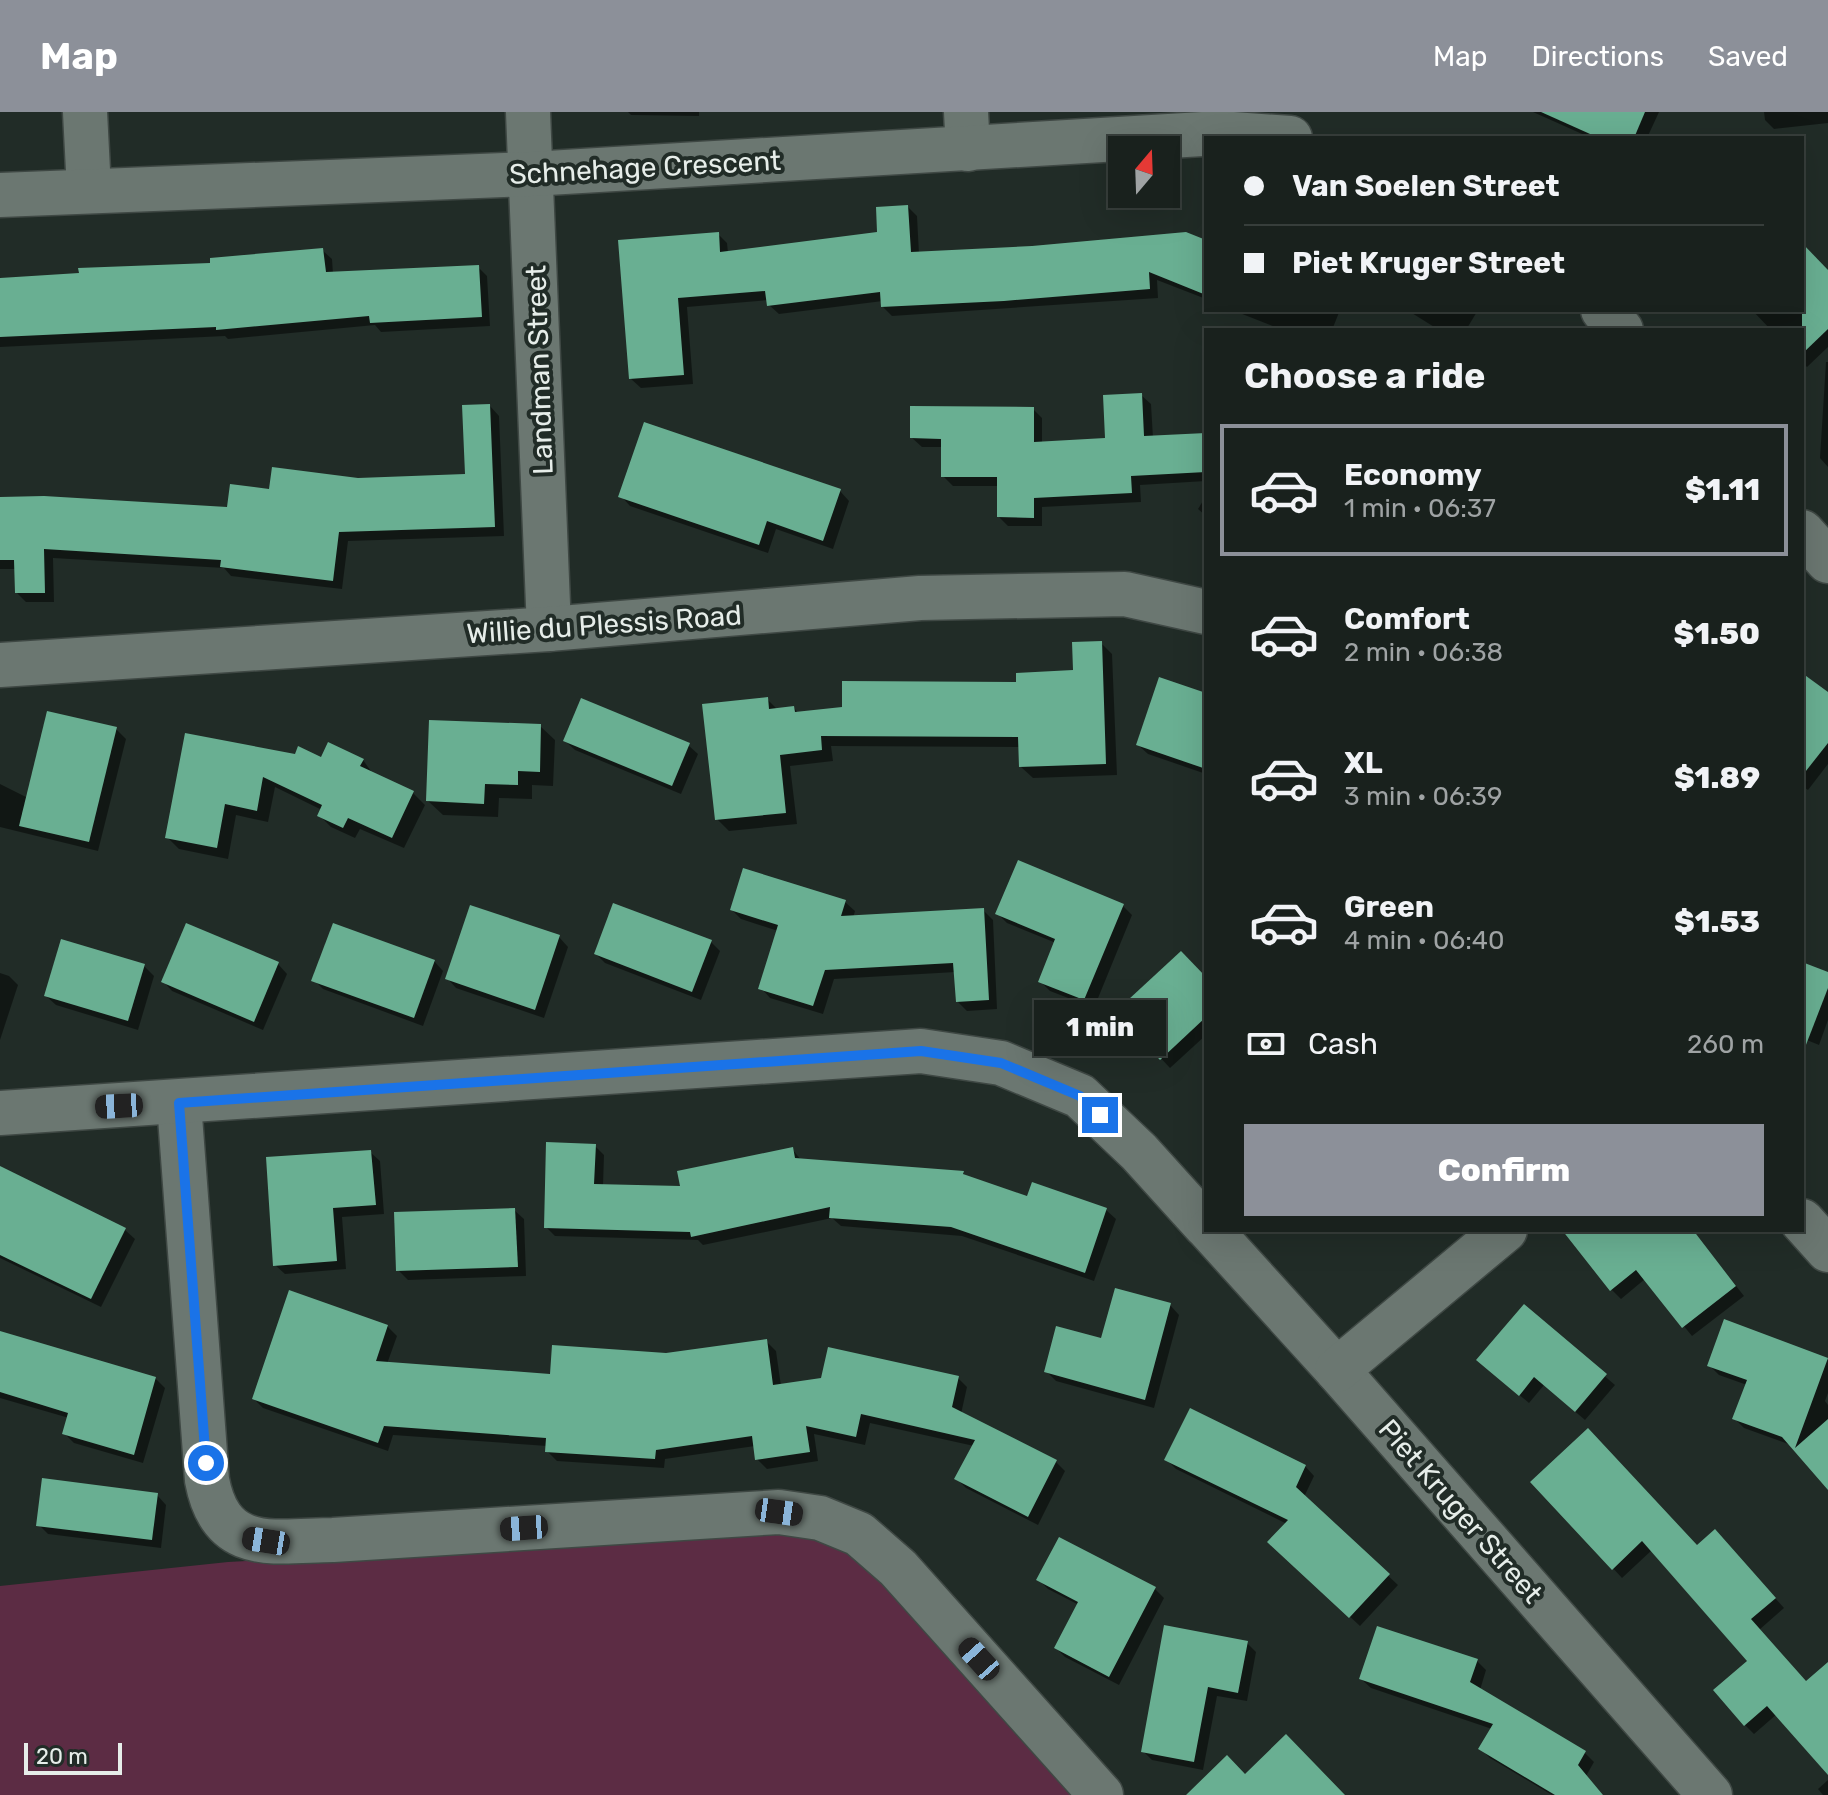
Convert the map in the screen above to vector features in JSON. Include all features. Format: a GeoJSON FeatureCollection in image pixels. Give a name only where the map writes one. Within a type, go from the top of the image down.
{"type":"FeatureCollection","features":[{"type":"Feature","properties":{"kind":"street"},"geometry":{"type":"LineString","coordinates":[[85,112],[89,190]]}},
{"type":"Feature","properties":{"kind":"street","name":"Landman Street"},"geometry":{"type":"LineString","coordinates":[[528,112],[549,629]]}},
{"type":"Feature","properties":{"kind":"street","name":"Schnehage Crescent"},"geometry":{"type":"LineString","coordinates":[[0,195],[531,174],[967,130],[1262,136]]}},
{"type":"Feature","properties":{"kind":"street"},"geometry":{"type":"LineString","coordinates":[[1605,312],[1619,328]]}},
{"type":"Feature","properties":{"kind":"street"},"geometry":{"type":"LineString","coordinates":[[1804,534],[1828,561]]}},
{"type":"Feature","properties":{"kind":"street","name":"Willie du Plessis Road"},"geometry":{"type":"LineString","coordinates":[[0,665],[549,629],[920,598],[1125,594],[1204,612]]}},
{"type":"Feature","properties":{"kind":"street","name":"Piet Kruger Street"},"geometry":{"type":"LineString","coordinates":[[0,1113],[921,1051],[1001,1063],[1080,1096],[1139,1152],[1204,1224]]}},
{"type":"Feature","properties":{"kind":"street"},"geometry":{"type":"LineString","coordinates":[[179,1103],[207,1480],[211,1502],[230,1530],[250,1539],[266,1541],[333,1540],[779,1512],[820,1518],[859,1534],[898,1568],[1101,1795]]}},
{"type":"Feature","properties":{"kind":"street"},"geometry":{"type":"LineString","coordinates":[[1804,1223],[1828,1250]]}},
{"type":"Feature","properties":{"kind":"street","name":"Piet Kruger Street"},"geometry":{"type":"LineString","coordinates":[[1212,1232],[1337,1370],[1710,1795]]}},
{"type":"Feature","properties":{"kind":"street"},"geometry":{"type":"LineString","coordinates":[[1337,1370],[1503,1232]]}},
{"type":"Feature","properties":{"kind":"shaded area"},"geometry":{"type":"Polygon","coordinates":[[[781,1531],[823,1538],[855,1551],[1077,1795],[0,1795],[0,1586],[228,1562],[781,1531]]]}},
{"type":"Feature","properties":{"kind":"building"},"geometry":{"type":"Polygon","coordinates":[[[1541,112],[1645,112],[1635,136],[1595,136],[1541,112]]]}},
{"type":"Feature","properties":{"kind":"building"},"geometry":{"type":"Polygon","coordinates":[[[908,205],[911,252],[1032,246],[1186,232],[1204,239],[1204,294],[1149,272],[1150,289],[1004,301],[881,307],[880,292],[767,306],[765,291],[678,298],[684,375],[629,379],[618,240],[719,232],[720,252],[877,232],[876,207],[908,205]]]}},
{"type":"Feature","properties":{"kind":"building"},"geometry":{"type":"Polygon","coordinates":[[[1804,245],[1828,270],[1828,329],[1804,352],[1804,245]]]}},
{"type":"Feature","properties":{"kind":"building"},"geometry":{"type":"Polygon","coordinates":[[[323,248],[326,272],[479,265],[482,317],[370,323],[369,316],[216,330],[216,327],[0,337],[0,278],[79,273],[78,268],[210,263],[210,258],[323,248]]]}},
{"type":"Feature","properties":{"kind":"building"},"geometry":{"type":"Polygon","coordinates":[[[1142,393],[1144,436],[1204,433],[1204,472],[1131,476],[1132,493],[1034,498],[1034,518],[997,517],[997,477],[941,477],[941,439],[910,438],[910,406],[1034,407],[1034,442],[1105,438],[1103,395],[1142,393]]]}},
{"type":"Feature","properties":{"kind":"building"},"geometry":{"type":"Polygon","coordinates":[[[490,404],[495,527],[339,532],[333,581],[220,567],[221,560],[44,549],[45,593],[15,593],[14,560],[0,560],[0,497],[44,496],[227,507],[230,484],[269,489],[272,467],[358,478],[465,474],[462,405],[490,404]]]}},
{"type":"Feature","properties":{"kind":"building"},"geometry":{"type":"Polygon","coordinates":[[[644,422],[841,489],[823,541],[767,521],[759,545],[618,497],[644,422]]]}},
{"type":"Feature","properties":{"kind":"building"},"geometry":{"type":"Polygon","coordinates":[[[1102,641],[1106,764],[1019,767],[1018,737],[821,736],[822,750],[780,755],[786,813],[715,820],[702,704],[768,697],[769,709],[794,706],[795,712],[842,707],[842,681],[1016,682],[1016,673],[1073,670],[1072,642],[1102,641]]]}},
{"type":"Feature","properties":{"kind":"building"},"geometry":{"type":"Polygon","coordinates":[[[1804,674],[1828,692],[1828,743],[1804,773],[1804,674]]]}},
{"type":"Feature","properties":{"kind":"building"},"geometry":{"type":"Polygon","coordinates":[[[1159,677],[1204,692],[1204,768],[1136,745],[1159,677]]]}},
{"type":"Feature","properties":{"kind":"building"},"geometry":{"type":"Polygon","coordinates":[[[581,698],[690,743],[672,786],[563,741],[581,698]]]}},
{"type":"Feature","properties":{"kind":"building"},"geometry":{"type":"Polygon","coordinates":[[[47,711],[117,727],[89,842],[19,826],[47,711]]]}},
{"type":"Feature","properties":{"kind":"building"},"geometry":{"type":"Polygon","coordinates":[[[429,720],[541,724],[540,772],[518,771],[518,785],[485,784],[484,804],[426,801],[429,720]]]}},
{"type":"Feature","properties":{"kind":"building"},"geometry":{"type":"Polygon","coordinates":[[[185,733],[295,754],[298,746],[321,757],[328,742],[364,759],[360,766],[414,791],[392,838],[348,818],[343,828],[317,816],[322,805],[263,777],[257,811],[225,804],[217,848],[165,838],[185,733]]]}},
{"type":"Feature","properties":{"kind":"building"},"geometry":{"type":"Polygon","coordinates":[[[1018,860],[1124,904],[1084,1000],[1038,982],[1055,939],[995,914],[1018,860]]]}},
{"type":"Feature","properties":{"kind":"building"},"geometry":{"type":"Polygon","coordinates":[[[743,868],[846,900],[841,916],[984,908],[989,1000],[956,1002],[953,963],[825,970],[813,1006],[758,989],[778,925],[730,910],[743,868]]]}},
{"type":"Feature","properties":{"kind":"building"},"geometry":{"type":"Polygon","coordinates":[[[613,903],[712,940],[692,992],[594,954],[613,903]]]}},
{"type":"Feature","properties":{"kind":"building"},"geometry":{"type":"Polygon","coordinates":[[[470,905],[560,935],[535,1010],[445,979],[470,905]]]}},
{"type":"Feature","properties":{"kind":"building"},"geometry":{"type":"Polygon","coordinates":[[[186,923],[279,962],[254,1022],[161,982],[186,923]]]}},
{"type":"Feature","properties":{"kind":"building"},"geometry":{"type":"Polygon","coordinates":[[[333,923],[435,960],[414,1018],[311,981],[333,923]]]}},
{"type":"Feature","properties":{"kind":"building"},"geometry":{"type":"Polygon","coordinates":[[[61,939],[145,964],[128,1021],[44,996],[61,939]]]}},
{"type":"Feature","properties":{"kind":"building"},"geometry":{"type":"Polygon","coordinates":[[[1181,951],[1204,975],[1204,1019],[1160,1060],[1115,1012],[1181,951]]]}},
{"type":"Feature","properties":{"kind":"building"},"geometry":{"type":"Polygon","coordinates":[[[1804,963],[1828,972],[1828,988],[1804,1050],[1804,963]]]}},
{"type":"Feature","properties":{"kind":"building"},"geometry":{"type":"Polygon","coordinates":[[[546,1142],[596,1144],[594,1184],[680,1186],[677,1171],[793,1147],[795,1158],[964,1171],[963,1174],[1027,1196],[1032,1182],[1107,1208],[1085,1273],[951,1227],[829,1218],[830,1207],[691,1237],[690,1232],[544,1228],[546,1142]]]}},
{"type":"Feature","properties":{"kind":"building"},"geometry":{"type":"Polygon","coordinates":[[[371,1150],[376,1205],[333,1208],[337,1261],[273,1266],[266,1157],[371,1150]]]}},
{"type":"Feature","properties":{"kind":"building"},"geometry":{"type":"Polygon","coordinates":[[[0,1166],[126,1228],[91,1299],[0,1255],[0,1166]]]}},
{"type":"Feature","properties":{"kind":"building"},"geometry":{"type":"Polygon","coordinates":[[[515,1208],[518,1267],[396,1271],[394,1212],[515,1208]]]}},
{"type":"Feature","properties":{"kind":"building"},"geometry":{"type":"Polygon","coordinates":[[[1564,1232],[1695,1232],[1736,1286],[1682,1328],[1636,1270],[1610,1291],[1564,1232]]]}},
{"type":"Feature","properties":{"kind":"building"},"geometry":{"type":"Polygon","coordinates":[[[1115,1288],[1171,1303],[1145,1400],[1044,1372],[1056,1326],[1101,1338],[1115,1288]]]}},
{"type":"Feature","properties":{"kind":"building"},"geometry":{"type":"Polygon","coordinates":[[[289,1290],[388,1325],[376,1361],[550,1374],[552,1345],[666,1353],[767,1339],[773,1385],[821,1378],[828,1347],[959,1376],[952,1407],[1057,1460],[1028,1517],[954,1479],[975,1440],[861,1414],[856,1437],[806,1426],[810,1452],[755,1460],[752,1436],[656,1450],[655,1459],[545,1452],[546,1438],[384,1426],[378,1443],[252,1399],[289,1290]]]}},
{"type":"Feature","properties":{"kind":"building"},"geometry":{"type":"Polygon","coordinates":[[[1524,1304],[1607,1374],[1575,1412],[1534,1377],[1519,1396],[1476,1360],[1524,1304]]]}},
{"type":"Feature","properties":{"kind":"building"},"geometry":{"type":"Polygon","coordinates":[[[1724,1319],[1828,1358],[1795,1448],[1828,1419],[1828,1490],[1782,1437],[1732,1419],[1747,1380],[1707,1366],[1724,1319]]]}},
{"type":"Feature","properties":{"kind":"building"},"geometry":{"type":"Polygon","coordinates":[[[0,1331],[156,1377],[134,1455],[62,1434],[68,1413],[0,1392],[0,1331]]]}},
{"type":"Feature","properties":{"kind":"building"},"geometry":{"type":"Polygon","coordinates":[[[1190,1408],[1306,1465],[1296,1487],[1390,1574],[1349,1618],[1267,1542],[1288,1520],[1164,1460],[1190,1408]]]}},
{"type":"Feature","properties":{"kind":"building"},"geometry":{"type":"Polygon","coordinates":[[[1588,1428],[1697,1545],[1715,1529],[1776,1598],[1751,1619],[1806,1681],[1828,1662],[1828,1775],[1767,1706],[1744,1726],[1713,1690],[1747,1661],[1642,1541],[1612,1570],[1530,1482],[1588,1428]]]}},
{"type":"Feature","properties":{"kind":"building"},"geometry":{"type":"Polygon","coordinates":[[[42,1478],[158,1493],[152,1540],[36,1526],[42,1478]]]}},
{"type":"Feature","properties":{"kind":"building"},"geometry":{"type":"Polygon","coordinates":[[[1059,1537],[1156,1587],[1109,1677],[1054,1648],[1078,1602],[1036,1580],[1059,1537]]]}},
{"type":"Feature","properties":{"kind":"building"},"geometry":{"type":"Polygon","coordinates":[[[1164,1625],[1248,1641],[1238,1693],[1208,1687],[1194,1762],[1141,1752],[1164,1625]]]}},
{"type":"Feature","properties":{"kind":"building"},"geometry":{"type":"Polygon","coordinates":[[[1377,1626],[1478,1659],[1470,1682],[1586,1751],[1578,1765],[1603,1795],[1555,1795],[1478,1749],[1493,1724],[1359,1679],[1377,1626]]]}},
{"type":"Feature","properties":{"kind":"building"},"geometry":{"type":"Polygon","coordinates":[[[1286,1734],[1345,1795],[1186,1795],[1227,1755],[1245,1774],[1286,1734]]]}},
{"type":"Feature","properties":{"kind":"route"},"geometry":{"type":"LineString","coordinates":[[206,1463],[179,1103],[921,1051],[1001,1063],[1080,1096],[1100,1115]]}}]}
